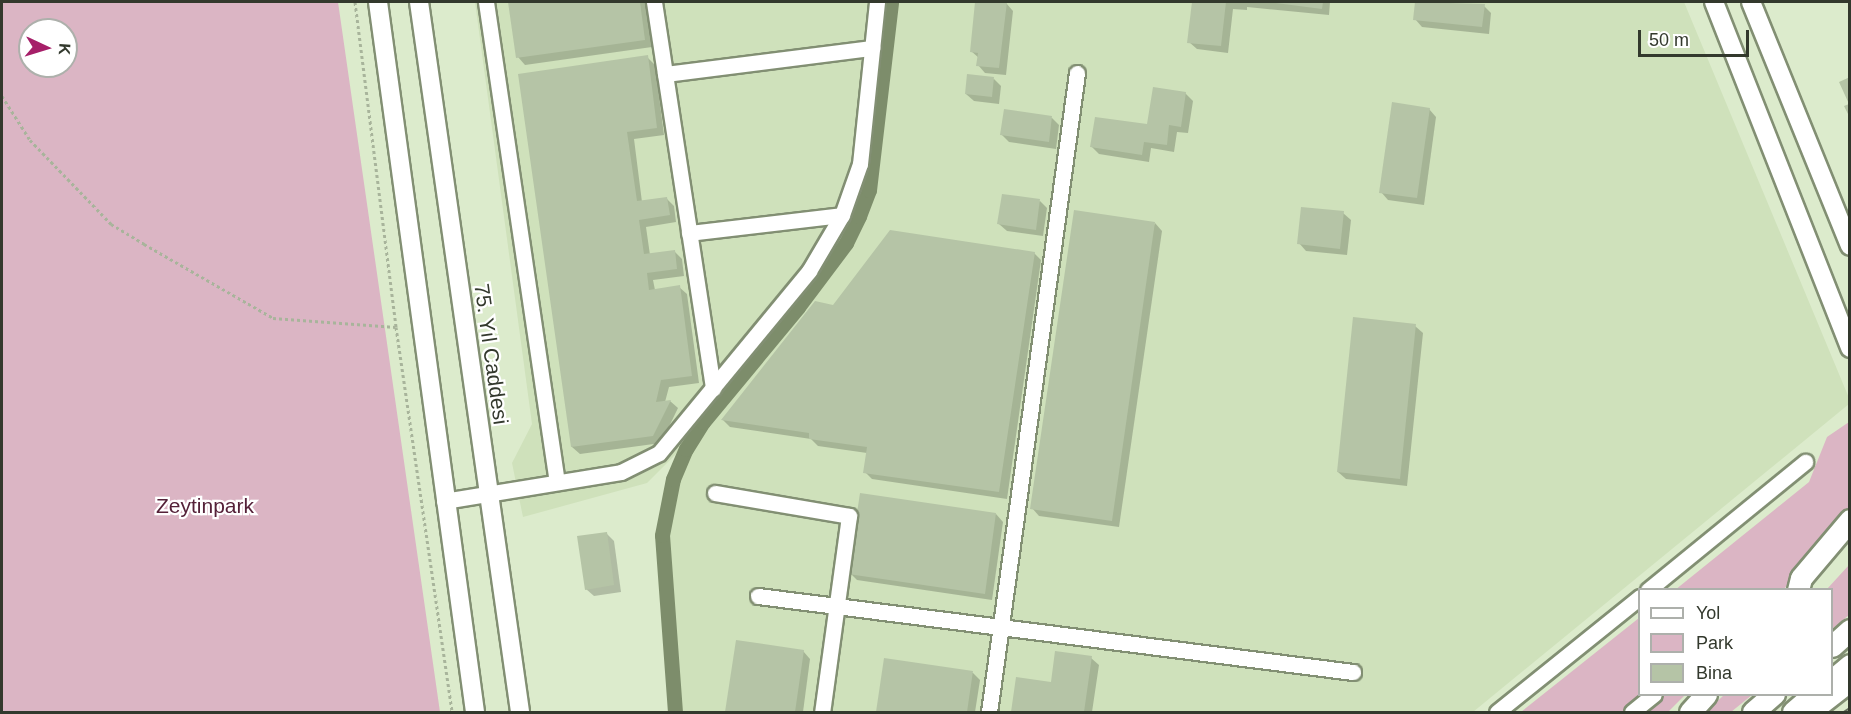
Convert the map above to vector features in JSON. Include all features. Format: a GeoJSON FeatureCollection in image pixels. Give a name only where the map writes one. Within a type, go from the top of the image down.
{"type":"FeatureCollection","features":[{"type":"Feature","properties":{"kind":"highway"},"geometry":{"type":"LineString","coordinates":[[1800,588],[1801,578],[1850,520]]}},
{"type":"Feature","properties":{"kind":"highway"},"geometry":{"type":"LineString","coordinates":[[1802,588],[1850,541]]}},
{"type":"Feature","properties":{"kind":"highway"},"geometry":{"type":"LineString","coordinates":[[1833,645],[1850,630]]}},
{"type":"Feature","properties":{"kind":"highway"},"geometry":{"type":"LineString","coordinates":[[1833,679],[1850,665]]}},
{"type":"Feature","properties":{"kind":"highway"},"geometry":{"type":"LineString","coordinates":[[1690,712],[1704,696]]}},
{"type":"Feature","properties":{"kind":"highway"},"geometry":{"type":"LineString","coordinates":[[1753,712],[1772,696]]}},
{"type":"Feature","properties":{"kind":"highway"},"geometry":{"type":"LineString","coordinates":[[1793,712],[1812,696]]}},
{"type":"Feature","properties":{"kind":"main road"},"geometry":{"type":"LineString","coordinates":[[378,2],[444,501],[475,712]]}},
{"type":"Feature","properties":{"kind":"main road","name":"75. Yıl Caddesi"},"geometry":{"type":"LineString","coordinates":[[419,2],[487,494],[520,712]]}},
{"type":"Feature","properties":{"kind":"main road"},"geometry":{"type":"LineString","coordinates":[[1713,2],[1850,348]]}},
{"type":"Feature","properties":{"kind":"main road"},"geometry":{"type":"LineString","coordinates":[[1751,2],[1850,246]]}},
{"type":"Feature","properties":{"kind":"street"},"geometry":{"type":"LineString","coordinates":[[486,2],[557,482]]}},
{"type":"Feature","properties":{"kind":"street"},"geometry":{"type":"LineString","coordinates":[[654,2],[712,388]]}},
{"type":"Feature","properties":{"kind":"street"},"geometry":{"type":"LineString","coordinates":[[444,501],[621,472],[659,453],[809,271],[842,215],[860,164],[877,2]]}},
{"type":"Feature","properties":{"kind":"street"},"geometry":{"type":"LineString","coordinates":[[665,74],[872,48]]}},
{"type":"Feature","properties":{"kind":"street"},"geometry":{"type":"LineString","coordinates":[[989,712],[1077,73]]}},
{"type":"Feature","properties":{"kind":"street"},"geometry":{"type":"LineString","coordinates":[[689,233],[842,215]]}},
{"type":"Feature","properties":{"kind":"street"},"geometry":{"type":"LineString","coordinates":[[1650,588],[1805,462]]}},
{"type":"Feature","properties":{"kind":"street"},"geometry":{"type":"LineString","coordinates":[[715,493],[849,516],[822,712]]}},
{"type":"Feature","properties":{"kind":"street"},"geometry":{"type":"LineString","coordinates":[[758,596],[1000,629],[1353,672]]}},
{"type":"Feature","properties":{"kind":"street"},"geometry":{"type":"LineString","coordinates":[[1497,712],[1638,599]]}},
{"type":"Feature","properties":{"kind":"street"},"geometry":{"type":"LineString","coordinates":[[1814,712],[1850,684]]}},
{"type":"Feature","properties":{"kind":"street"},"geometry":{"type":"LineString","coordinates":[[1632,712],[1652,696]]}},
{"type":"Feature","properties":{"kind":"path"},"geometry":{"type":"LineString","coordinates":[[355,2],[396,327],[452,712]]}},
{"type":"Feature","properties":{"kind":"path"},"geometry":{"type":"LineString","coordinates":[[2,96],[30,140],[111,224],[144,244],[273,318],[396,327]]}},
{"type":"Feature","properties":{"kind":"shaded area"},"geometry":{"type":"Polygon","coordinates":[[[475,2],[1684,2],[1849,398],[1849,404],[1473,712],[678,712],[664,508],[681,449],[647,483],[523,517],[512,463],[532,424],[475,2]]]}},
{"type":"Feature","properties":{"kind":"green space","name":"Zeytinpark"},"geometry":{"type":"Polygon","coordinates":[[[2,2],[338,2],[440,712],[2,712],[2,2]]]}},
{"type":"Feature","properties":{"kind":"green space"},"geometry":{"type":"Polygon","coordinates":[[[1849,422],[1849,510],[1785,588],[1677,588],[1809,482],[1827,437],[1849,422]]]}},
{"type":"Feature","properties":{"kind":"green space"},"geometry":{"type":"Polygon","coordinates":[[[1849,565],[1849,615],[1833,628],[1833,588],[1828,588],[1849,565]]]}},
{"type":"Feature","properties":{"kind":"green space"},"geometry":{"type":"Polygon","coordinates":[[[1638,619],[1638,696],[1684,696],[1668,712],[1521,712],[1638,619]]]}},
{"type":"Feature","properties":{"kind":"green space"},"geometry":{"type":"Polygon","coordinates":[[[1723,696],[1751,696],[1731,712],[1706,712],[1723,696]]]}},
{"type":"Feature","properties":{"kind":"building"},"geometry":{"type":"Polygon","coordinates":[[[508,2],[640,2],[645,40],[516,58],[508,2]]]}},
{"type":"Feature","properties":{"kind":"building"},"geometry":{"type":"Polygon","coordinates":[[[975,2],[1007,2],[999,68],[976,66],[978,53],[970,52],[975,2]]]}},
{"type":"Feature","properties":{"kind":"building"},"geometry":{"type":"Polygon","coordinates":[[[1192,2],[1226,2],[1221,46],[1187,43],[1192,2]]]}},
{"type":"Feature","properties":{"kind":"building"},"geometry":{"type":"Polygon","coordinates":[[[1268,2],[1323,2],[1322,9],[1268,2]]]}},
{"type":"Feature","properties":{"kind":"building"},"geometry":{"type":"Polygon","coordinates":[[[1415,2],[1485,4],[1482,27],[1413,20],[1415,2]]]}},
{"type":"Feature","properties":{"kind":"building"},"geometry":{"type":"Polygon","coordinates":[[[648,55],[657,128],[627,132],[637,201],[667,197],[670,215],[639,220],[644,254],[675,250],[677,269],[647,273],[649,290],[680,285],[692,376],[661,380],[656,402],[671,400],[653,436],[571,447],[518,74],[648,55]]]}},
{"type":"Feature","properties":{"kind":"building"},"geometry":{"type":"Polygon","coordinates":[[[967,74],[994,77],[992,97],[965,94],[967,74]]]}},
{"type":"Feature","properties":{"kind":"building"},"geometry":{"type":"Polygon","coordinates":[[[1850,77],[1850,118],[1844,106],[1849,104],[1839,82],[1850,77]]]}},
{"type":"Feature","properties":{"kind":"building"},"geometry":{"type":"Polygon","coordinates":[[[1153,87],[1186,92],[1181,127],[1169,125],[1167,145],[1144,142],[1142,155],[1090,147],[1095,117],[1147,124],[1153,87]]]}},
{"type":"Feature","properties":{"kind":"building"},"geometry":{"type":"Polygon","coordinates":[[[1392,102],[1430,108],[1417,198],[1379,193],[1392,102]]]}},
{"type":"Feature","properties":{"kind":"building"},"geometry":{"type":"Polygon","coordinates":[[[1004,109],[1052,116],[1049,142],[1000,135],[1004,109]]]}},
{"type":"Feature","properties":{"kind":"building"},"geometry":{"type":"Polygon","coordinates":[[[1002,194],[1040,199],[1036,230],[997,224],[1002,194]]]}},
{"type":"Feature","properties":{"kind":"building"},"geometry":{"type":"Polygon","coordinates":[[[1301,207],[1344,211],[1340,249],[1297,244],[1301,207]]]}},
{"type":"Feature","properties":{"kind":"building"},"geometry":{"type":"Polygon","coordinates":[[[1074,210],[1155,222],[1112,521],[1030,509],[1074,210]]]}},
{"type":"Feature","properties":{"kind":"building"},"geometry":{"type":"Polygon","coordinates":[[[890,230],[1035,252],[999,492],[863,473],[867,447],[809,439],[809,433],[721,420],[815,301],[833,305],[890,230]]]}},
{"type":"Feature","properties":{"kind":"building"},"geometry":{"type":"Polygon","coordinates":[[[1353,317],[1416,324],[1400,479],[1337,472],[1353,317]]]}},
{"type":"Feature","properties":{"kind":"building"},"geometry":{"type":"Polygon","coordinates":[[[860,493],[996,513],[985,594],[848,574],[860,493]]]}},
{"type":"Feature","properties":{"kind":"building"},"geometry":{"type":"Polygon","coordinates":[[[607,532],[614,585],[585,590],[577,536],[607,532]]]}},
{"type":"Feature","properties":{"kind":"building"},"geometry":{"type":"Polygon","coordinates":[[[736,640],[804,650],[795,712],[725,712],[736,640]]]}},
{"type":"Feature","properties":{"kind":"building"},"geometry":{"type":"Polygon","coordinates":[[[1055,651],[1092,656],[1084,712],[1011,712],[1016,677],[1051,682],[1055,651]]]}},
{"type":"Feature","properties":{"kind":"building"},"geometry":{"type":"Polygon","coordinates":[[[884,658],[973,671],[967,712],[876,712],[884,658]]]}},
{"type":"Feature","properties":{"kind":"waterway"},"geometry":{"type":"LineString","coordinates":[[675,712],[662,535],[673,479],[686,449],[703,422],[798,307],[846,243],[859,216],[869,190],[891,2]]}},
{"type":"Feature","properties":{"kind":"tram line"},"geometry":{"type":"LineString","coordinates":[[1844,712],[1850,708]]}}]}
